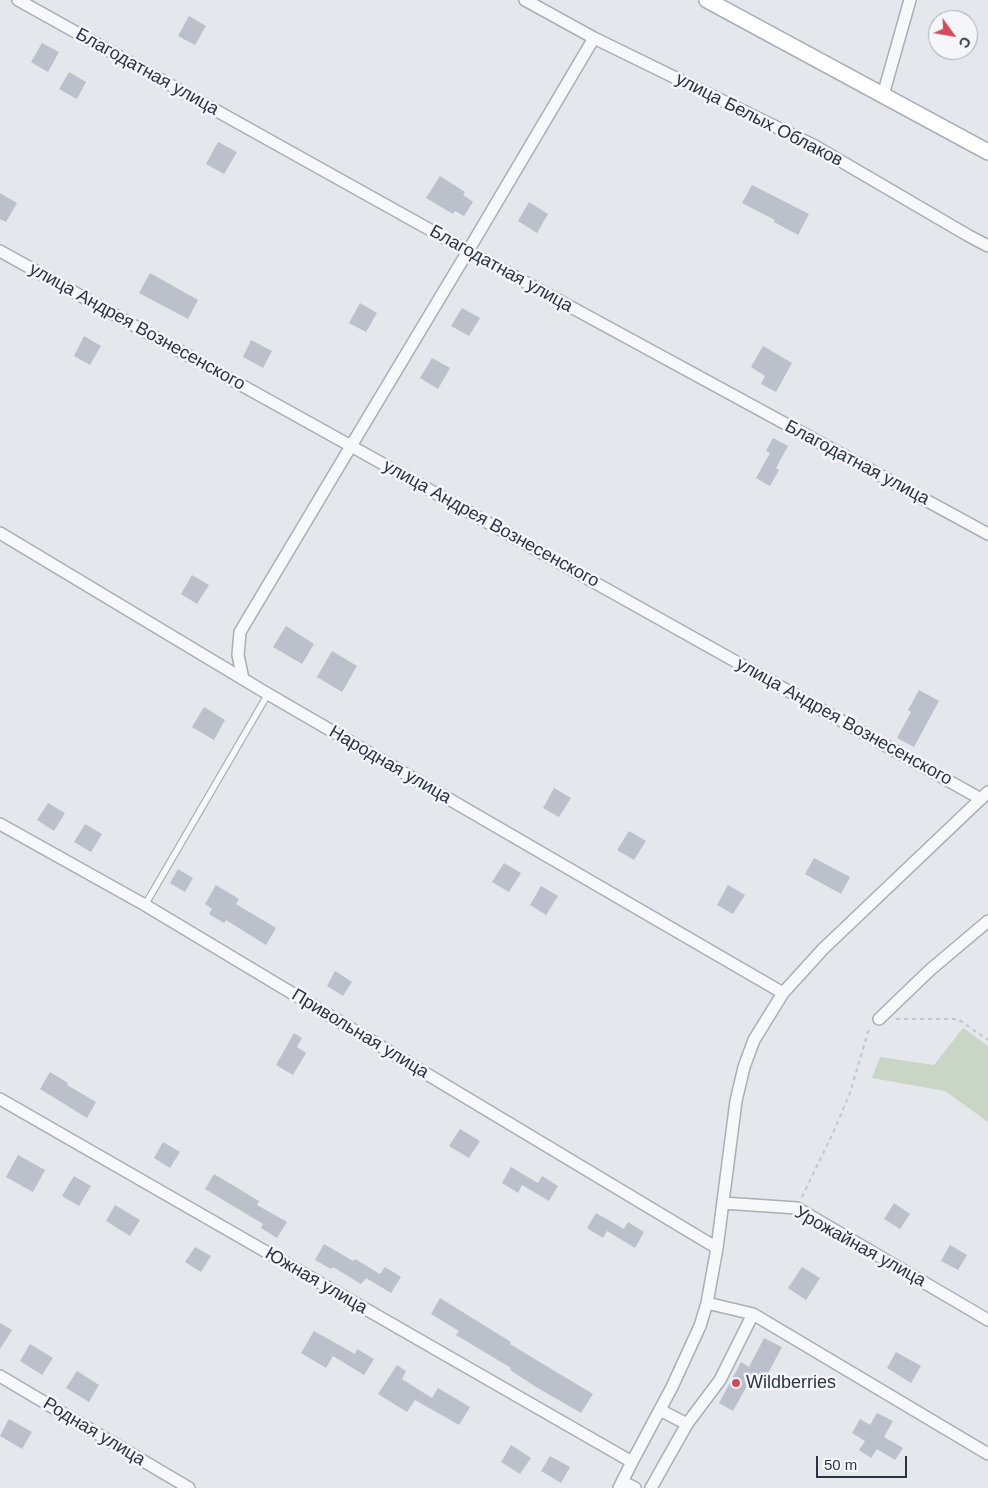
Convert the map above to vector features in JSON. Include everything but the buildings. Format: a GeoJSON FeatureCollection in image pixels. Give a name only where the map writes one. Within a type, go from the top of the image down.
{"type":"FeatureCollection","features":[{"type":"Feature","properties":{"kind":"street","name":"Благодатная улица"},"geometry":{"type":"LineString","coordinates":[[18,0],[468,252],[988,534]]}},
{"type":"Feature","properties":{"kind":"street","name":"улица Белых Облаков"},"geometry":{"type":"LineString","coordinates":[[525,0],[594,38],[815,146],[988,246]]}},
{"type":"Feature","properties":{"kind":"street"},"geometry":{"type":"LineString","coordinates":[[707,0],[988,152]]}},
{"type":"Feature","properties":{"kind":"street"},"geometry":{"type":"LineString","coordinates":[[883,95],[910,0]]}},
{"type":"Feature","properties":{"kind":"street"},"geometry":{"type":"LineString","coordinates":[[243,679],[238,656],[240,632],[594,38]]}},
{"type":"Feature","properties":{"kind":"street","name":"улица Андрея Вознесенского"},"geometry":{"type":"LineString","coordinates":[[0,251],[985,795]]}},
{"type":"Feature","properties":{"kind":"street","name":"Народная улица"},"geometry":{"type":"LineString","coordinates":[[0,533],[268,694],[783,993]]}},
{"type":"Feature","properties":{"kind":"street"},"geometry":{"type":"LineString","coordinates":[[634,1488],[621,1485],[672,1387],[700,1326],[707,1303],[717,1248],[736,1101],[744,1067],[754,1040],[783,993],[823,949],[985,795]]}},
{"type":"Feature","properties":{"kind":"street","name":"Привольная улица"},"geometry":{"type":"LineString","coordinates":[[0,824],[145,905],[717,1248]]}},
{"type":"Feature","properties":{"kind":"street"},"geometry":{"type":"LineString","coordinates":[[879,1018],[930,970],[988,920]]}},
{"type":"Feature","properties":{"kind":"street","name":"Южная улица"},"geometry":{"type":"LineString","coordinates":[[0,1099],[632,1462]]}},
{"type":"Feature","properties":{"kind":"street","name":"Урожайная улица"},"geometry":{"type":"LineString","coordinates":[[723,1202],[797,1208],[988,1320]]}},
{"type":"Feature","properties":{"kind":"street"},"geometry":{"type":"LineString","coordinates":[[707,1303],[753,1314],[988,1454]]}},
{"type":"Feature","properties":{"kind":"street"},"geometry":{"type":"LineString","coordinates":[[651,1488],[687,1424],[720,1380],[753,1314]]}},
{"type":"Feature","properties":{"kind":"street","name":"Родная улица"},"geometry":{"type":"LineString","coordinates":[[0,1376],[189,1488]]}},
{"type":"Feature","properties":{"kind":"street"},"geometry":{"type":"LineString","coordinates":[[660,1410],[687,1424]]}},
{"type":"Feature","properties":{"kind":"lane"},"geometry":{"type":"LineString","coordinates":[[145,905],[268,694]]}},
{"type":"Feature","properties":{"kind":"path"},"geometry":{"type":"LineString","coordinates":[[797,1208],[850,1093],[868,1032],[879,1018],[958,1019],[988,1040]]}},
{"type":"Feature","properties":{"kind":"green space"},"geometry":{"type":"Polygon","coordinates":[[[963,1028],[988,1046],[988,1122],[945,1091],[872,1078],[880,1057],[934,1065],[963,1028]]]}},
{"type":"Feature","properties":{"kind":"place","name":"Wildberries"},"geometry":{"type":"Point","coordinates":[736,1383]}}]}
